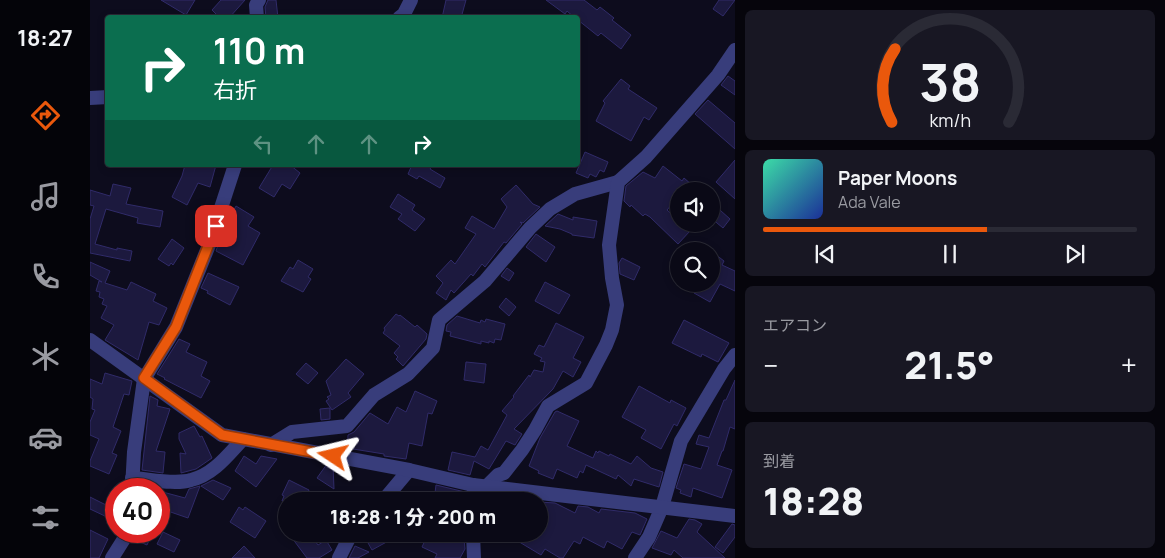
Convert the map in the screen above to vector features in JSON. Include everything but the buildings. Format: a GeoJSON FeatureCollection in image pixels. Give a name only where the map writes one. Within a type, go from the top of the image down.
{"type":"FeatureCollection","features":[{"type":"Feature","properties":{"kind":"street"},"geometry":{"type":"LineString","coordinates":[[257,15],[256,6],[259,0]]}},
{"type":"Feature","properties":{"kind":"street"},"geometry":{"type":"LineString","coordinates":[[403,15],[411,0]]}},
{"type":"Feature","properties":{"kind":"street"},"geometry":{"type":"LineString","coordinates":[[271,445],[292,432],[347,426],[374,395],[408,374],[433,348],[440,320],[485,281],[530,228],[550,209],[575,194],[618,182],[646,157],[718,75],[735,50]]}},
{"type":"Feature","properties":{"kind":"street"},"geometry":{"type":"LineString","coordinates":[[90,98],[105,97]]}},
{"type":"Feature","properties":{"kind":"street"},"geometry":{"type":"LineString","coordinates":[[132,478],[144,378],[176,327],[209,246],[234,167]]}},
{"type":"Feature","properties":{"kind":"street"},"geometry":{"type":"LineString","coordinates":[[478,492],[480,485],[504,473],[522,450],[548,406],[586,383],[599,361],[612,330],[616,305],[609,244],[618,182]]}},
{"type":"Feature","properties":{"kind":"street"},"geometry":{"type":"LineString","coordinates":[[90,340],[222,435],[480,485],[735,516]]}},
{"type":"Feature","properties":{"kind":"street"},"geometry":{"type":"LineString","coordinates":[[635,558],[649,537],[662,507],[680,441],[724,369],[735,355]]}},
{"type":"Feature","properties":{"kind":"street"},"geometry":{"type":"LineString","coordinates":[[170,482],[191,480],[222,463],[243,440]]}},
{"type":"Feature","properties":{"kind":"street"},"geometry":{"type":"LineString","coordinates":[[391,492],[409,470]]}},
{"type":"Feature","properties":{"kind":"street"},"geometry":{"type":"LineString","coordinates":[[339,558],[347,542]]}},
{"type":"Feature","properties":{"kind":"street"},"geometry":{"type":"LineString","coordinates":[[473,542],[474,558]]}},
{"type":"Feature","properties":{"kind":"street"},"geometry":{"type":"LineString","coordinates":[[112,558],[121,543]]}},
{"type":"Feature","properties":{"kind":"route"},"geometry":{"type":"LineString","coordinates":[[216,226],[176,327],[144,378],[222,435],[333,456]]}}]}
